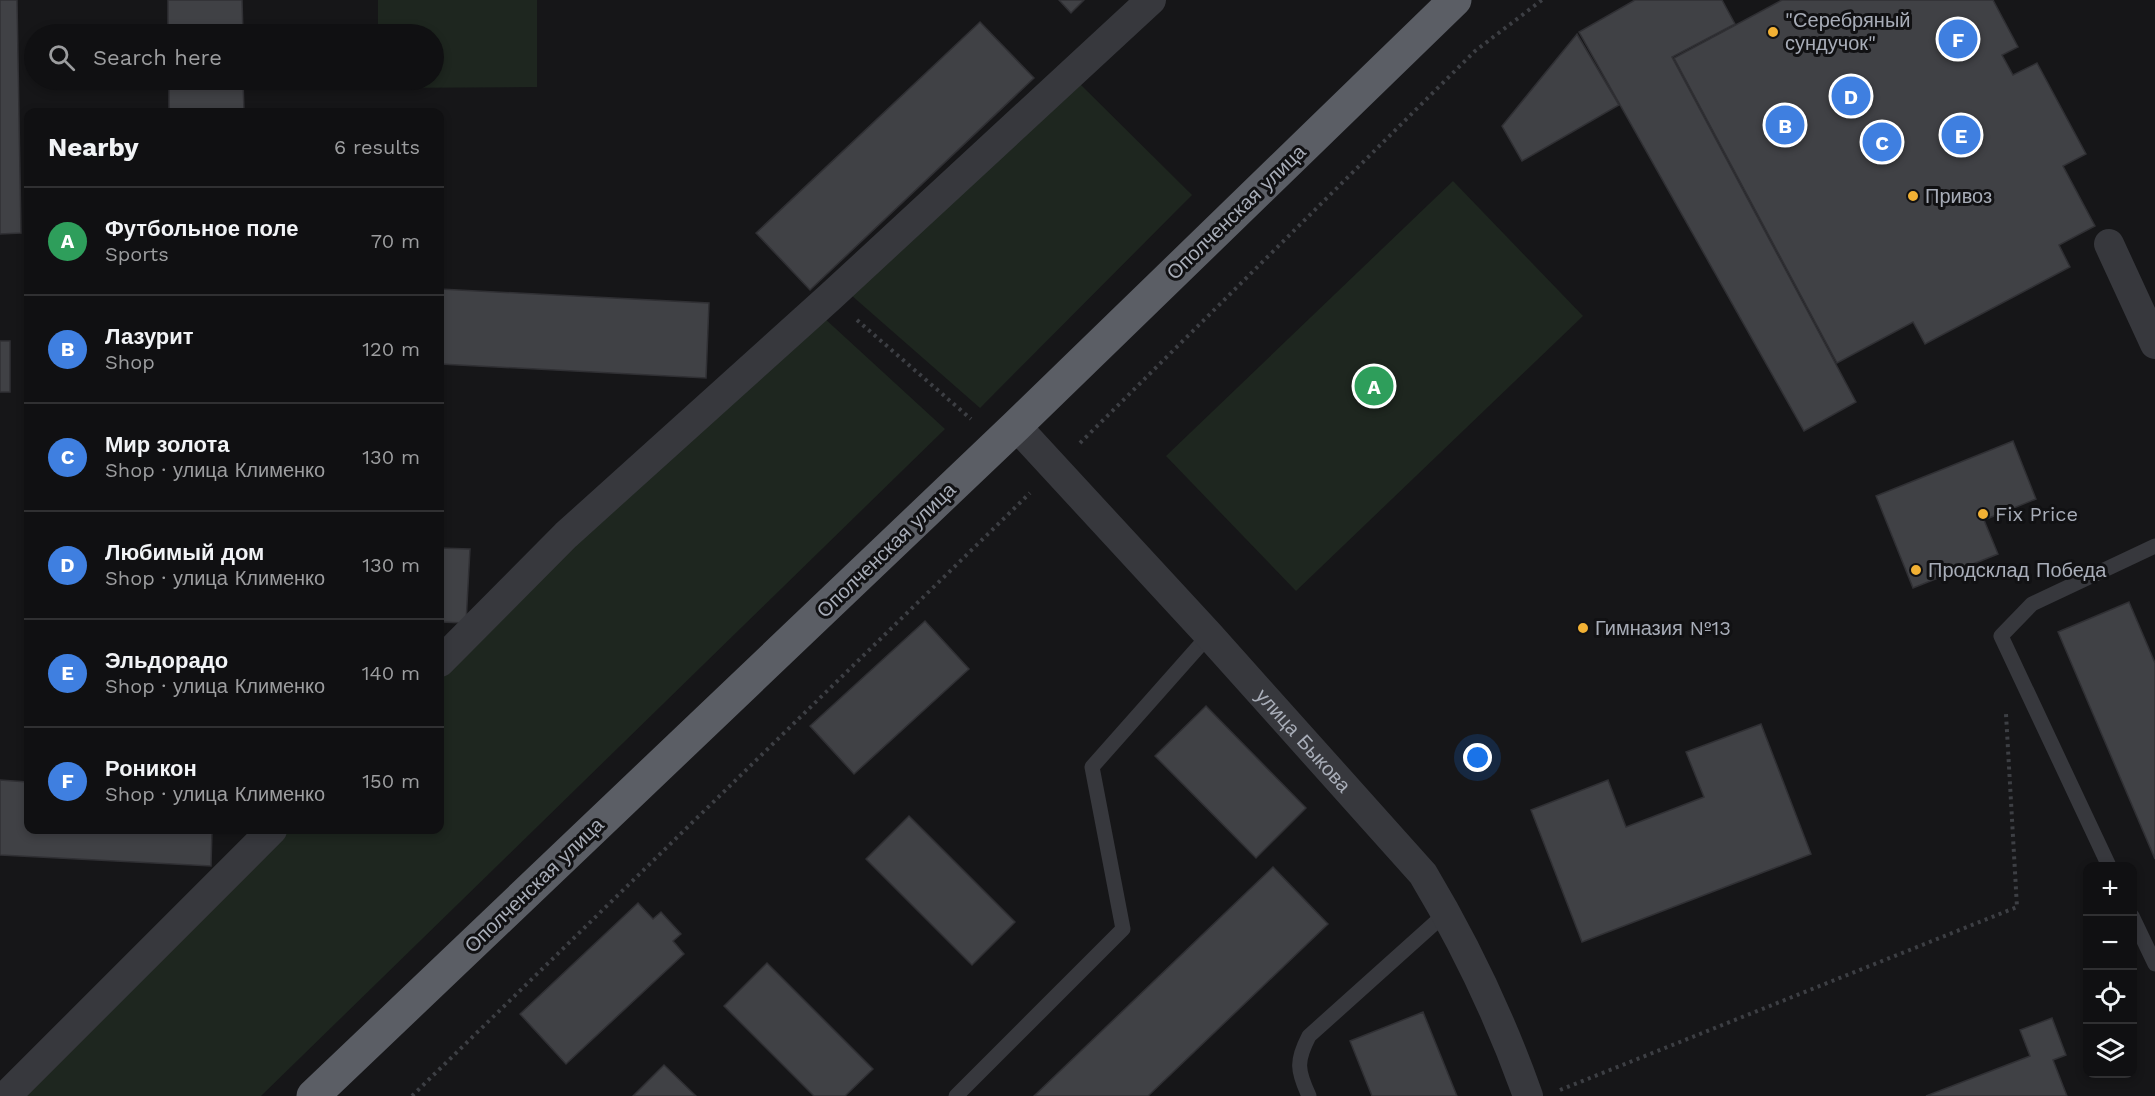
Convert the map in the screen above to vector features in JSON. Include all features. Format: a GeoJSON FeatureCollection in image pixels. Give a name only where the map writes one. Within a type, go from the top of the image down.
{"type":"FeatureCollection","features":[{"type":"Feature","properties":{"kind":"highway","name":"Ополченская улица"},"geometry":{"type":"LineString","coordinates":[[313,1096],[1007,434],[1455,0]]}},
{"type":"Feature","properties":{"kind":"street"},"geometry":{"type":"LineString","coordinates":[[444,658],[566,535],[830,297],[1150,0]]}},
{"type":"Feature","properties":{"kind":"street"},"geometry":{"type":"LineString","coordinates":[[2109,244],[2155,344]]}},
{"type":"Feature","properties":{"kind":"street","name":"улица Быкова"},"geometry":{"type":"LineString","coordinates":[[1007,434],[1055,468],[1209,635],[1423,874],[1446,913],[1513,1053],[1542,1094]]}},
{"type":"Feature","properties":{"kind":"street"},"geometry":{"type":"LineString","coordinates":[[6,1096],[268,834]]}},
{"type":"Feature","properties":{"kind":"lane"},"geometry":{"type":"LineString","coordinates":[[2107,862],[2001,636],[2032,604],[2155,546]]}},
{"type":"Feature","properties":{"kind":"lane"},"geometry":{"type":"LineString","coordinates":[[956,1096],[1123,929],[1092,767],[1209,635]]}},
{"type":"Feature","properties":{"kind":"lane"},"geometry":{"type":"LineString","coordinates":[[1309,1096],[1300,1076],[1299,1055],[1309,1036],[1446,913]]}},
{"type":"Feature","properties":{"kind":"lane"},"geometry":{"type":"LineString","coordinates":[[2137,925],[2155,964]]}},
{"type":"Feature","properties":{"kind":"path"},"geometry":{"type":"LineString","coordinates":[[412,1096],[1055,468],[1475,51],[1542,0]]}},
{"type":"Feature","properties":{"kind":"path"},"geometry":{"type":"LineString","coordinates":[[830,297],[1007,434]]}},
{"type":"Feature","properties":{"kind":"path"},"geometry":{"type":"LineString","coordinates":[[1542,1094],[2017,907],[2005,707]]}},
{"type":"Feature","properties":{"kind":"shaded area"},"geometry":{"type":"Polygon","coordinates":[[[378,0],[537,0],[537,87],[444,88],[444,24],[378,24],[378,0]]]}},
{"type":"Feature","properties":{"kind":"shaded area"},"geometry":{"type":"Polygon","coordinates":[[[1077,81],[1192,195],[980,408],[851,295],[1077,81]]]}},
{"type":"Feature","properties":{"kind":"shaded area"},"geometry":{"type":"Polygon","coordinates":[[[1453,181],[1583,316],[1296,591],[1166,456],[1453,181]]]}},
{"type":"Feature","properties":{"kind":"shaded area"},"geometry":{"type":"Polygon","coordinates":[[[823,317],[945,429],[261,1096],[24,1096],[284,834],[444,834],[444,673],[702,422],[823,317]]]}},
{"type":"Feature","properties":{"kind":"building"},"geometry":{"type":"Polygon","coordinates":[[[0,0],[17,0],[21,233],[0,234],[0,0]]]}},
{"type":"Feature","properties":{"kind":"building"},"geometry":{"type":"Polygon","coordinates":[[[168,0],[242,0],[243,24],[168,24],[168,0]]]}},
{"type":"Feature","properties":{"kind":"building"},"geometry":{"type":"Polygon","coordinates":[[[1059,0],[1084,0],[1071,13],[1059,0]]]}},
{"type":"Feature","properties":{"kind":"building"},"geometry":{"type":"Polygon","coordinates":[[[1635,0],[1722,0],[1735,24],[1672,57],[1856,402],[1804,431],[1579,32],[1635,0]]]}},
{"type":"Feature","properties":{"kind":"building","name":"Привоз"},"geometry":{"type":"Polygon","coordinates":[[[1782,0],[1993,0],[2018,47],[2002,55],[2013,75],[2037,63],[2086,154],[2063,166],[2095,226],[2059,245],[2070,267],[1925,344],[1913,322],[1837,363],[1674,58],[1782,0]]]}},
{"type":"Feature","properties":{"kind":"building"},"geometry":{"type":"Polygon","coordinates":[[[980,22],[1034,78],[810,290],[756,233],[980,22]]]}},
{"type":"Feature","properties":{"kind":"building"},"geometry":{"type":"Polygon","coordinates":[[[1577,34],[1619,105],[1522,161],[1502,126],[1577,34]]]}},
{"type":"Feature","properties":{"kind":"building"},"geometry":{"type":"Polygon","coordinates":[[[169,90],[243,90],[244,108],[169,108],[169,90]]]}},
{"type":"Feature","properties":{"kind":"building"},"geometry":{"type":"Polygon","coordinates":[[[444,289],[709,303],[706,378],[444,364],[444,289]]]}},
{"type":"Feature","properties":{"kind":"building"},"geometry":{"type":"Polygon","coordinates":[[[0,341],[10,341],[10,392],[0,392],[0,341]]]}},
{"type":"Feature","properties":{"kind":"building"},"geometry":{"type":"Polygon","coordinates":[[[2013,441],[2036,499],[1984,520],[1998,554],[1913,588],[1876,496],[2013,441]]]}},
{"type":"Feature","properties":{"kind":"building"},"geometry":{"type":"Polygon","coordinates":[[[444,548],[470,549],[466,623],[444,622],[444,548]]]}},
{"type":"Feature","properties":{"kind":"building"},"geometry":{"type":"Polygon","coordinates":[[[2129,602],[2155,663],[2155,859],[2058,632],[2129,602]]]}},
{"type":"Feature","properties":{"kind":"building"},"geometry":{"type":"Polygon","coordinates":[[[925,621],[969,669],[854,774],[810,726],[925,621]]]}},
{"type":"Feature","properties":{"kind":"building"},"geometry":{"type":"Polygon","coordinates":[[[1206,706],[1306,808],[1256,858],[1155,756],[1206,706]]]}},
{"type":"Feature","properties":{"kind":"building"},"geometry":{"type":"Polygon","coordinates":[[[1761,724],[1811,854],[1582,942],[1531,810],[1608,780],[1626,827],[1704,797],[1686,752],[1761,724]]]}},
{"type":"Feature","properties":{"kind":"building"},"geometry":{"type":"Polygon","coordinates":[[[0,780],[24,782],[24,834],[212,834],[211,866],[0,855],[0,780]]]}},
{"type":"Feature","properties":{"kind":"building"},"geometry":{"type":"Polygon","coordinates":[[[909,816],[1015,922],[972,965],[866,859],[909,816]]]}},
{"type":"Feature","properties":{"kind":"building"},"geometry":{"type":"Polygon","coordinates":[[[1273,867],[1328,924],[1148,1096],[1034,1096],[1273,867]]]}},
{"type":"Feature","properties":{"kind":"building"},"geometry":{"type":"Polygon","coordinates":[[[638,903],[653,919],[661,912],[681,934],[673,941],[684,954],[566,1064],[520,1014],[638,903]]]}},
{"type":"Feature","properties":{"kind":"building"},"geometry":{"type":"Polygon","coordinates":[[[767,963],[873,1069],[845,1096],[814,1096],[724,1006],[767,963]]]}},
{"type":"Feature","properties":{"kind":"building"},"geometry":{"type":"Polygon","coordinates":[[[1423,1012],[1457,1096],[1372,1096],[1350,1041],[1423,1012]]]}},
{"type":"Feature","properties":{"kind":"building"},"geometry":{"type":"Polygon","coordinates":[[[2052,1018],[2066,1055],[2053,1060],[2067,1096],[1926,1096],[2030,1056],[2020,1030],[2052,1018]]]}},
{"type":"Feature","properties":{"kind":"building"},"geometry":{"type":"Polygon","coordinates":[[[664,1065],[696,1096],[633,1096],[664,1065]]]}},
{"type":"Feature","properties":{"kind":"place","name":"\"Серебряный сундучок\""},"geometry":{"type":"Point","coordinates":[1773,32]}},
{"type":"Feature","properties":{"kind":"place","name":"Роникон"},"geometry":{"type":"Point","coordinates":[1958,39]}},
{"type":"Feature","properties":{"kind":"place","name":"Любимый дом"},"geometry":{"type":"Point","coordinates":[1851,96]}},
{"type":"Feature","properties":{"kind":"place","name":"Лазурит"},"geometry":{"type":"Point","coordinates":[1785,125]}},
{"type":"Feature","properties":{"kind":"place","name":"Эльдорадо"},"geometry":{"type":"Point","coordinates":[1961,135]}},
{"type":"Feature","properties":{"kind":"place","name":"Мир золота"},"geometry":{"type":"Point","coordinates":[1882,142]}},
{"type":"Feature","properties":{"kind":"place","name":"Привоз"},"geometry":{"type":"Point","coordinates":[1913,196]}},
{"type":"Feature","properties":{"kind":"place","name":"Футбольное поле"},"geometry":{"type":"Point","coordinates":[1374,386]}},
{"type":"Feature","properties":{"kind":"place","name":"Fix Price"},"geometry":{"type":"Point","coordinates":[1983,514]}},
{"type":"Feature","properties":{"kind":"place","name":"Продсклад Победа"},"geometry":{"type":"Point","coordinates":[1916,570]}},
{"type":"Feature","properties":{"kind":"place","name":"Гимназия №13"},"geometry":{"type":"Point","coordinates":[1583,628]}}]}
